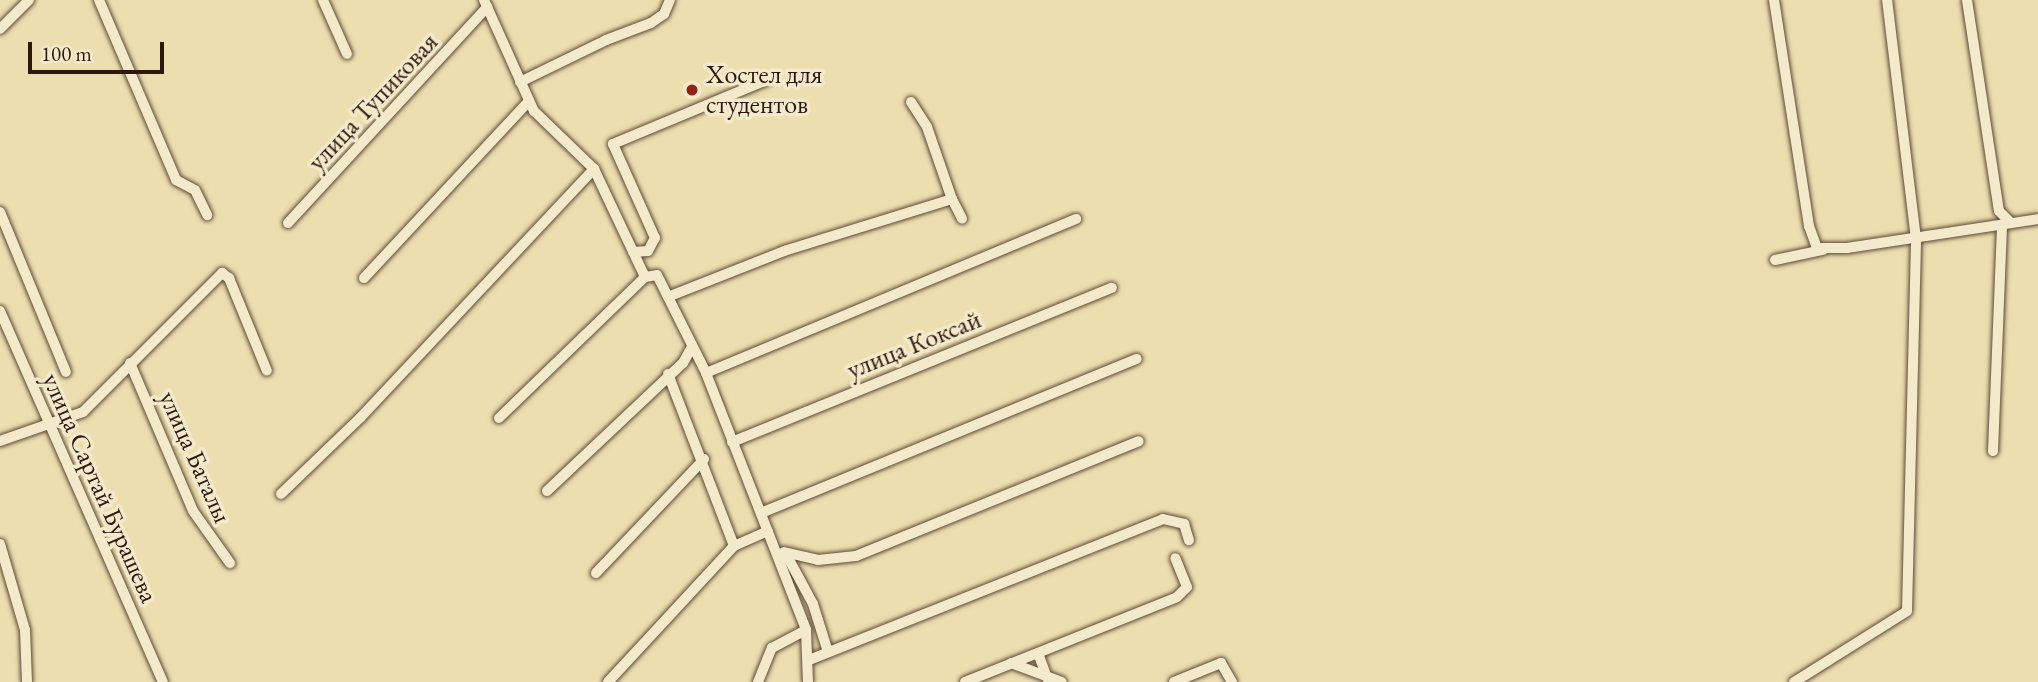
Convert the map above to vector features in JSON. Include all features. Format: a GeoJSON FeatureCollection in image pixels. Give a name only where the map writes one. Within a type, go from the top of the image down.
{"type":"FeatureCollection","features":[{"type":"Feature","properties":{"kind":"street"},"geometry":{"type":"LineString","coordinates":[[0,29],[29,0]]}},
{"type":"Feature","properties":{"kind":"street"},"geometry":{"type":"LineString","coordinates":[[99,0],[176,180],[195,190],[207,215]]}},
{"type":"Feature","properties":{"kind":"street"},"geometry":{"type":"LineString","coordinates":[[323,0],[347,54]]}},
{"type":"Feature","properties":{"kind":"street"},"geometry":{"type":"LineString","coordinates":[[520,82],[606,40],[651,23],[664,14],[670,0]]}},
{"type":"Feature","properties":{"kind":"street"},"geometry":{"type":"LineString","coordinates":[[1774,0],[1809,226],[1814,243],[1824,250]]}},
{"type":"Feature","properties":{"kind":"street"},"geometry":{"type":"LineString","coordinates":[[1794,682],[1907,611],[1916,239],[1887,0]]}},
{"type":"Feature","properties":{"kind":"street"},"geometry":{"type":"LineString","coordinates":[[1967,0],[1999,211],[2007,224],[1993,451]]}},
{"type":"Feature","properties":{"kind":"street"},"geometry":{"type":"LineString","coordinates":[[487,2],[529,101],[545,126],[594,169],[645,277]]}},
{"type":"Feature","properties":{"kind":"street","name":"улица Тупиковая"},"geometry":{"type":"LineString","coordinates":[[288,223],[487,2]]}},
{"type":"Feature","properties":{"kind":"street"},"geometry":{"type":"LineString","coordinates":[[633,252],[648,251],[655,238],[613,144],[767,80]]}},
{"type":"Feature","properties":{"kind":"street"},"geometry":{"type":"LineString","coordinates":[[364,278],[529,101]]}},
{"type":"Feature","properties":{"kind":"street"},"geometry":{"type":"LineString","coordinates":[[911,102],[927,127],[952,199],[962,219]]}},
{"type":"Feature","properties":{"kind":"street"},"geometry":{"type":"LineString","coordinates":[[281,494],[360,418],[594,169]]}},
{"type":"Feature","properties":{"kind":"street"},"geometry":{"type":"LineString","coordinates":[[670,296],[785,251],[952,199]]}},
{"type":"Feature","properties":{"kind":"street"},"geometry":{"type":"LineString","coordinates":[[0,212],[66,372]]}},
{"type":"Feature","properties":{"kind":"street"},"geometry":{"type":"LineString","coordinates":[[706,373],[1076,219]]}},
{"type":"Feature","properties":{"kind":"street"},"geometry":{"type":"LineString","coordinates":[[1775,260],[1824,250],[1916,239],[2038,219]]}},
{"type":"Feature","properties":{"kind":"street"},"geometry":{"type":"LineString","coordinates":[[0,441],[83,412],[222,273],[229,278],[267,371]]}},
{"type":"Feature","properties":{"kind":"street"},"geometry":{"type":"LineString","coordinates":[[499,418],[645,277],[657,275],[670,296],[706,373],[768,531],[779,551],[806,630],[808,682]]}},
{"type":"Feature","properties":{"kind":"street","name":"улица Коксай"},"geometry":{"type":"LineString","coordinates":[[732,442],[1112,288]]}},
{"type":"Feature","properties":{"kind":"street","name":"улица Сартай Бурашева"},"geometry":{"type":"LineString","coordinates":[[0,311],[48,426],[163,682]]}},
{"type":"Feature","properties":{"kind":"street"},"geometry":{"type":"LineString","coordinates":[[547,491],[668,374],[683,363],[692,347]]}},
{"type":"Feature","properties":{"kind":"street"},"geometry":{"type":"LineString","coordinates":[[761,513],[1137,359]]}},
{"type":"Feature","properties":{"kind":"street","name":"улица Баталы"},"geometry":{"type":"LineString","coordinates":[[130,363],[192,511],[230,563]]}},
{"type":"Feature","properties":{"kind":"street"},"geometry":{"type":"LineString","coordinates":[[668,374],[704,459],[734,546]]}},
{"type":"Feature","properties":{"kind":"street"},"geometry":{"type":"LineString","coordinates":[[779,551],[818,560],[856,556],[1139,441]]}},
{"type":"Feature","properties":{"kind":"street"},"geometry":{"type":"LineString","coordinates":[[596,573],[704,459]]}},
{"type":"Feature","properties":{"kind":"street"},"geometry":{"type":"LineString","coordinates":[[809,660],[1163,519],[1184,524],[1189,540]]}},
{"type":"Feature","properties":{"kind":"street"},"geometry":{"type":"LineString","coordinates":[[608,682],[734,546],[768,531]]}},
{"type":"Feature","properties":{"kind":"street"},"geometry":{"type":"LineString","coordinates":[[0,544],[11,573],[25,630],[27,682]]}},
{"type":"Feature","properties":{"kind":"street"},"geometry":{"type":"LineString","coordinates":[[779,551],[794,561],[813,604],[828,652]]}},
{"type":"Feature","properties":{"kind":"street"},"geometry":{"type":"LineString","coordinates":[[965,682],[1177,597],[1187,587],[1175,558]]}},
{"type":"Feature","properties":{"kind":"street"},"geometry":{"type":"LineString","coordinates":[[0,580],[11,573]]}},
{"type":"Feature","properties":{"kind":"street"},"geometry":{"type":"LineString","coordinates":[[758,682],[772,648],[806,630]]}},
{"type":"Feature","properties":{"kind":"street"},"geometry":{"type":"LineString","coordinates":[[1038,653],[1047,678]]}},
{"type":"Feature","properties":{"kind":"street"},"geometry":{"type":"LineString","coordinates":[[1012,663],[1062,682]]}},
{"type":"Feature","properties":{"kind":"street"},"geometry":{"type":"LineString","coordinates":[[1174,682],[1221,663],[1232,682]]}},
{"type":"Feature","properties":{"kind":"place","name":"Хостел для студентов"},"geometry":{"type":"Point","coordinates":[692,90]}}]}
